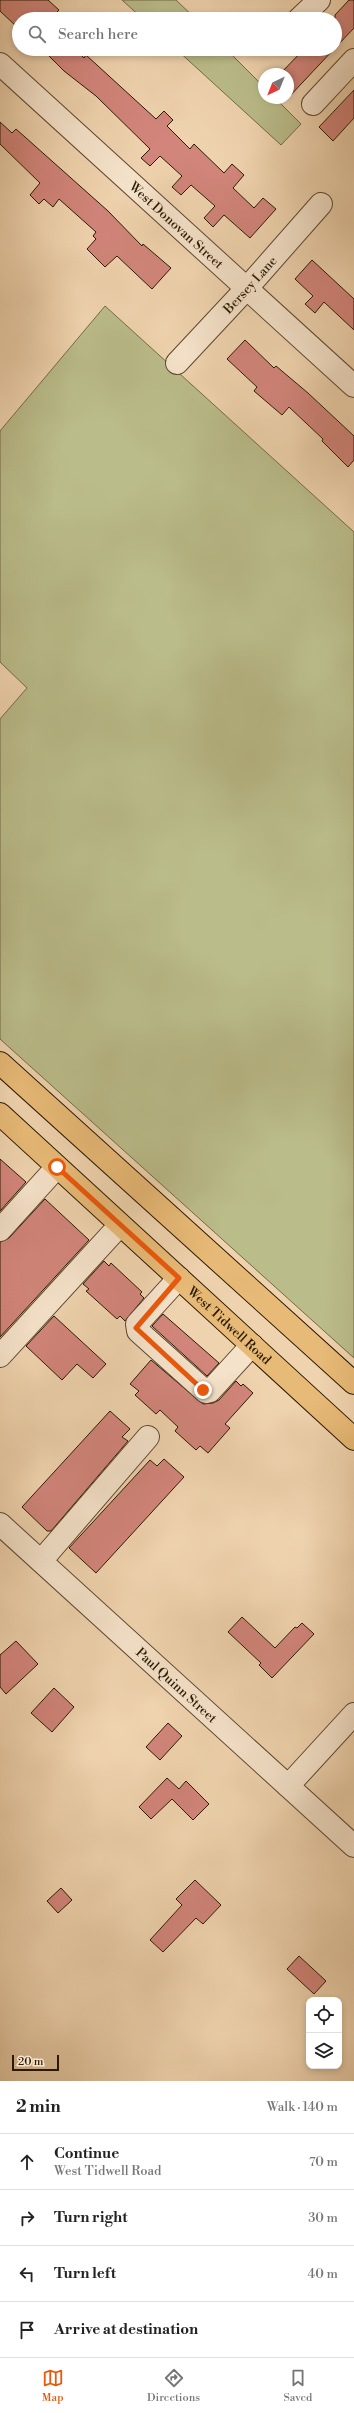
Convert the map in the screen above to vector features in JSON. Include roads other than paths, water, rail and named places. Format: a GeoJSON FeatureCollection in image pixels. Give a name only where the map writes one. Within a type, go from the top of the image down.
{"type":"FeatureCollection","features":[{"type":"Feature","properties":{"kind":"main road"},"geometry":{"type":"LineString","coordinates":[[5,1075],[354,1383]]}},
{"type":"Feature","properties":{"kind":"main road","name":"West Tidwell Road"},"geometry":{"type":"LineString","coordinates":[[0,1114],[252,1345],[352,1433]]}},
{"type":"Feature","properties":{"kind":"street"},"geometry":{"type":"LineString","coordinates":[[307,12],[320,0]]}},
{"type":"Feature","properties":{"kind":"street"},"geometry":{"type":"LineString","coordinates":[[313,104],[354,60]]}},
{"type":"Feature","properties":{"kind":"street","name":"West Donovan Street"},"geometry":{"type":"LineString","coordinates":[[0,64],[354,386]]}},
{"type":"Feature","properties":{"kind":"street","name":"Bersey Lane"},"geometry":{"type":"LineString","coordinates":[[177,362],[247,288],[321,204]]}},
{"type":"Feature","properties":{"kind":"street"},"geometry":{"type":"LineString","coordinates":[[0,1230],[57,1167]]}},
{"type":"Feature","properties":{"kind":"street"},"geometry":{"type":"LineString","coordinates":[[0,1356],[120,1224]]}},
{"type":"Feature","properties":{"kind":"street"},"geometry":{"type":"LineString","coordinates":[[179,1278],[137,1324],[138,1331],[206,1392],[210,1391],[252,1345]]}},
{"type":"Feature","properties":{"kind":"street"},"geometry":{"type":"LineString","coordinates":[[42,1562],[148,1437]]}},
{"type":"Feature","properties":{"kind":"street","name":"Paul Quinn Street"},"geometry":{"type":"LineString","coordinates":[[0,1524],[354,1846]]}},
{"type":"Feature","properties":{"kind":"street"},"geometry":{"type":"LineString","coordinates":[[288,1786],[354,1714]]}}]}
